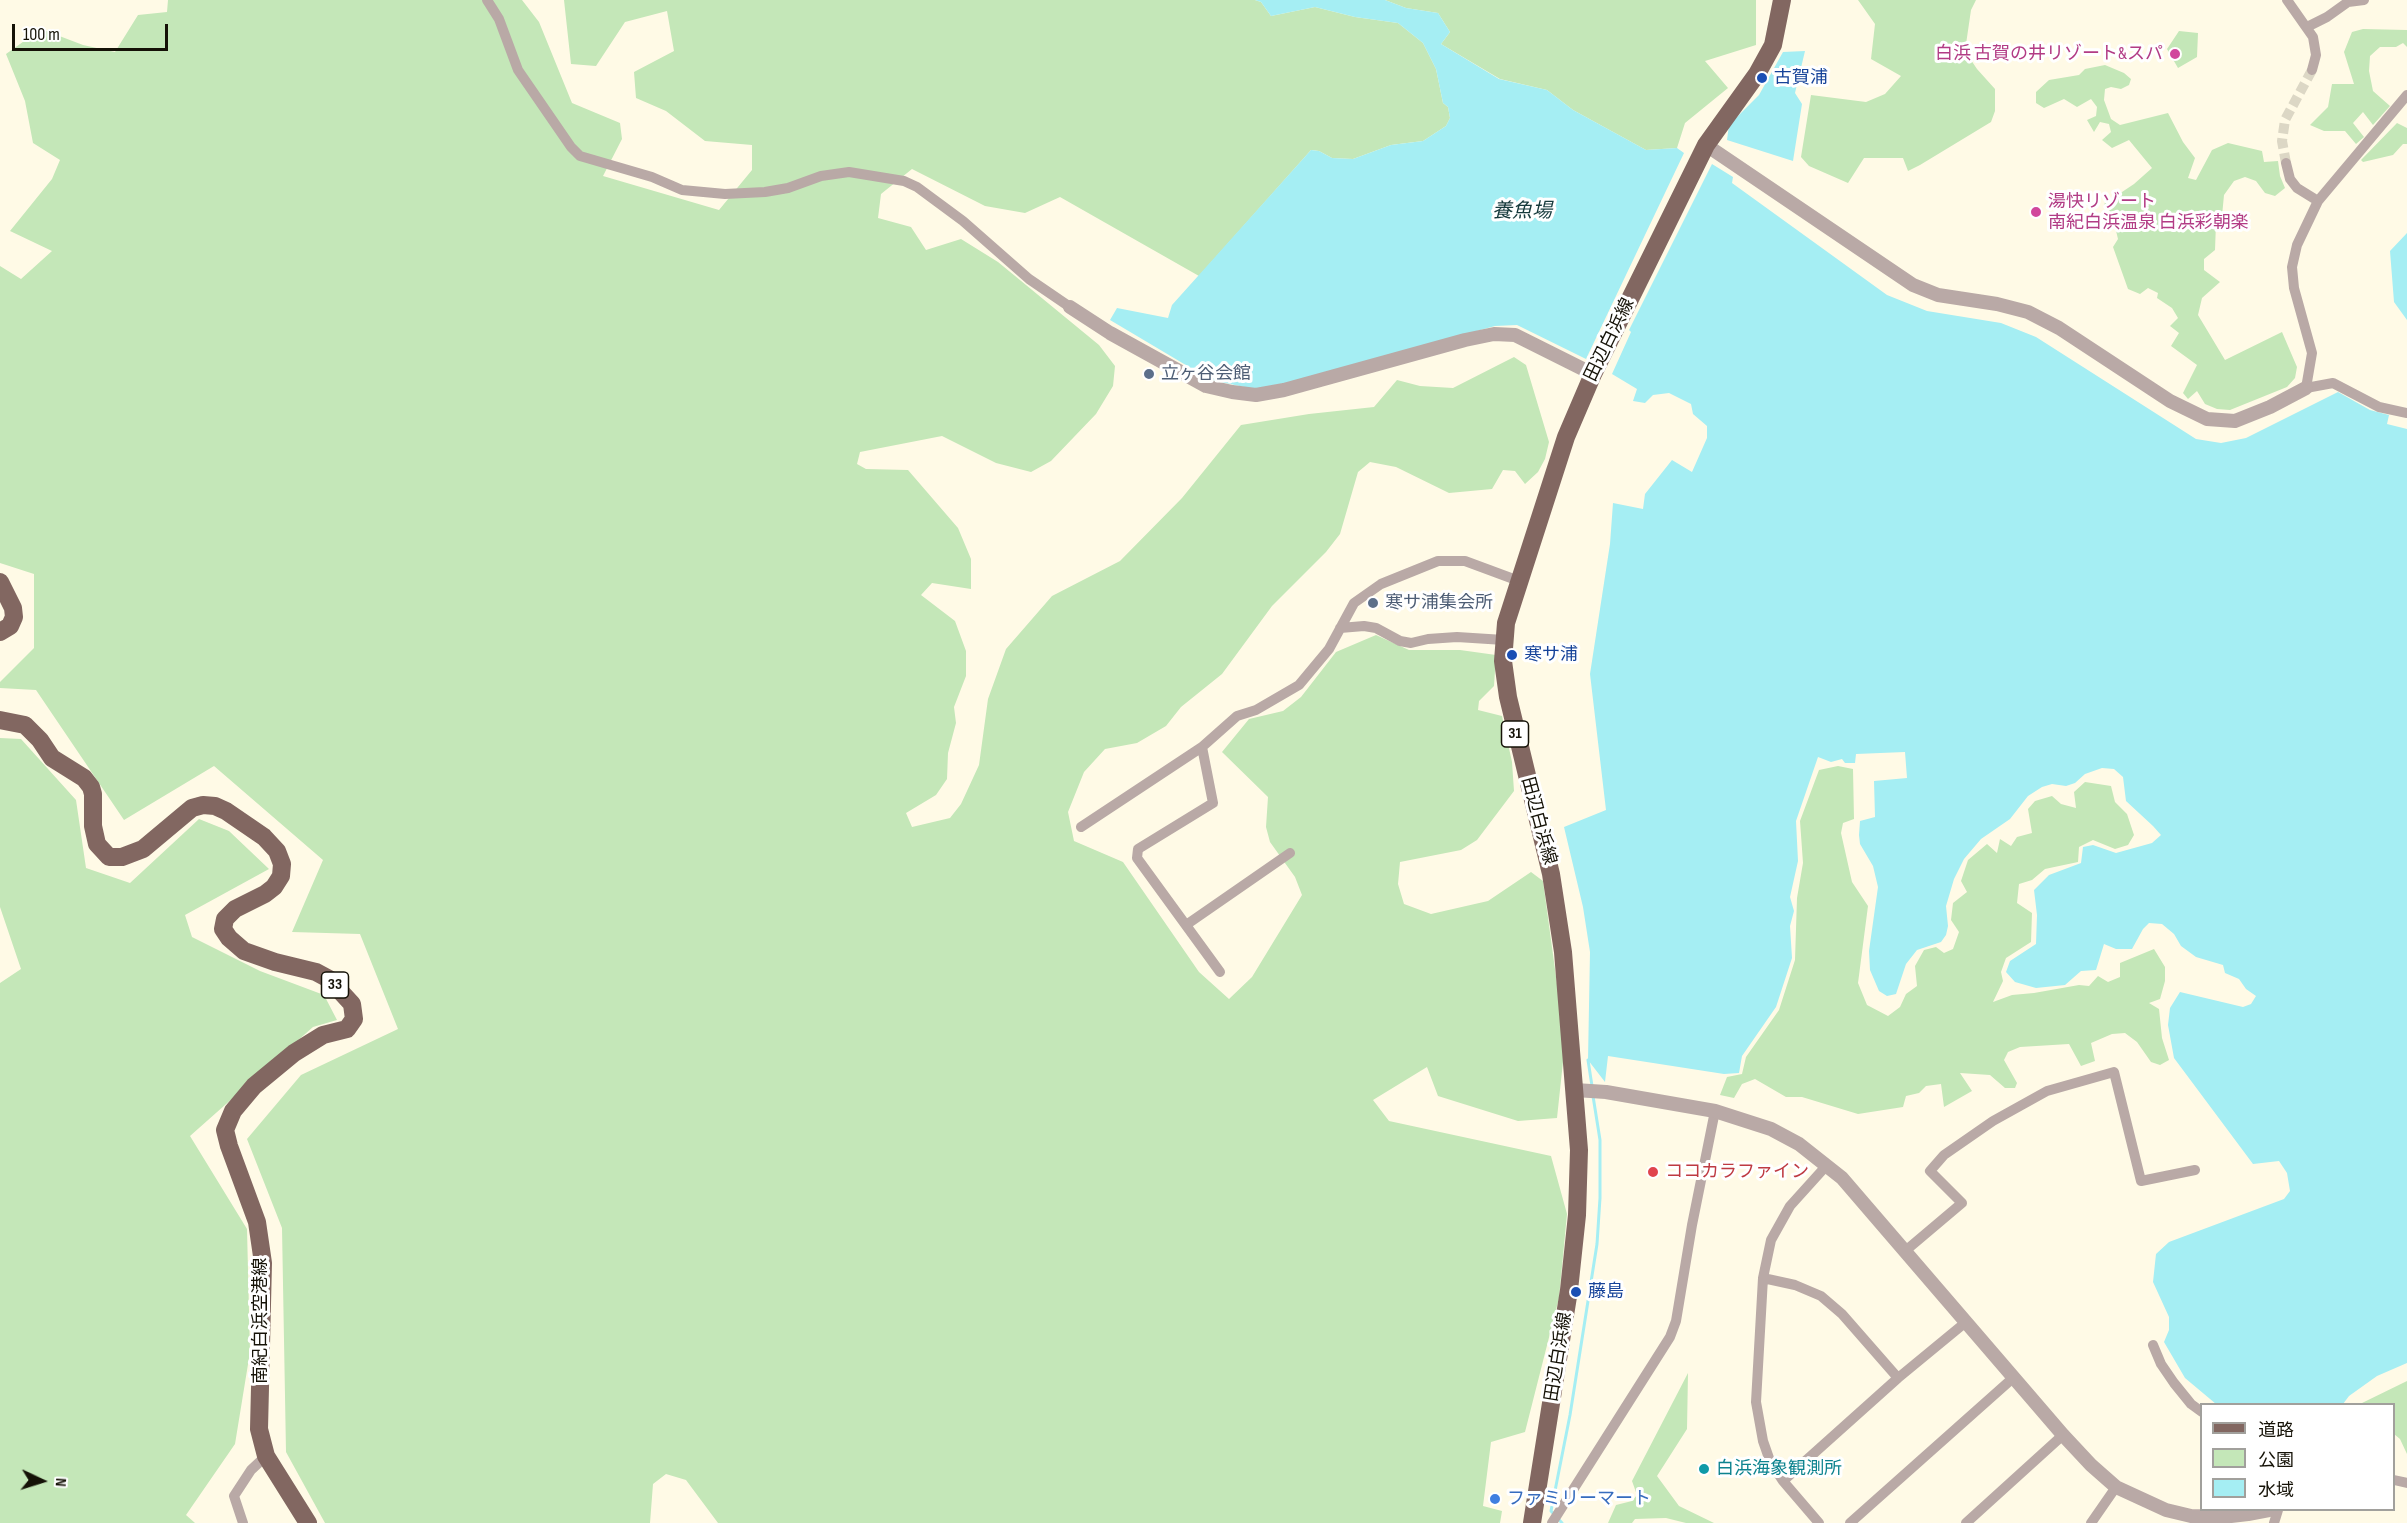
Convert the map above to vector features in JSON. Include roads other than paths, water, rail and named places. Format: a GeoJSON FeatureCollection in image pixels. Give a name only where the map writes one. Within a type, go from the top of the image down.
{"type":"FeatureCollection","features":[{"type":"Feature","properties":{"kind":"main road","name":"田辺白浜線"},"geometry":{"type":"LineString","coordinates":[[1532,1523],[1569,1290],[1577,1215],[1580,1089],[1551,874],[1512,718],[1503,660],[1504,640],[1519,581],[1566,437],[1593,374],[1706,145],[1757,74],[1773,45],[1782,0]]}},
{"type":"Feature","properties":{"kind":"main road"},"geometry":{"type":"LineString","coordinates":[[0,582],[13,608],[14,617],[9,626],[0,632]]}},
{"type":"Feature","properties":{"kind":"main road","name":"南紀白浜空港線"},"geometry":{"type":"LineString","coordinates":[[0,720],[25,725],[40,740],[52,758],[84,778],[93,794],[93,826],[97,844],[109,857],[122,857],[142,849],[192,808],[203,805],[215,806],[226,811],[264,837],[282,864],[280,876],[274,887],[265,894],[235,909],[225,919],[224,929],[229,938],[244,951],[275,962],[316,972],[329,980],[352,1004],[354,1019],[347,1029],[323,1035],[294,1053],[254,1086],[233,1111],[225,1130],[257,1222],[263,1263],[260,1429],[266,1456],[308,1523]]}},
{"type":"Feature","properties":{"kind":"street"},"geometry":{"type":"LineString","coordinates":[[487,0],[499,19],[518,70],[571,147],[580,156],[652,177],[682,190],[725,194],[765,192],[788,188],[821,176],[849,172],[904,181],[918,187],[963,221],[1029,279],[1070,307],[1110,333],[1206,386],[1232,393],[1257,395],[1284,390],[1494,334],[1515,335],[1593,374]]}},
{"type":"Feature","properties":{"kind":"street"},"geometry":{"type":"LineString","coordinates":[[2287,0],[2313,37],[2316,55],[2312,70]]}},
{"type":"Feature","properties":{"kind":"street"},"geometry":{"type":"LineString","coordinates":[[2307,27],[2327,17],[2348,2],[2364,0]]}},
{"type":"Feature","properties":{"kind":"street"},"geometry":{"type":"LineString","coordinates":[[2306,388],[2312,353],[2294,288],[2292,267],[2297,245],[2318,201],[2407,95]]}},
{"type":"Feature","properties":{"kind":"street"},"geometry":{"type":"LineString","coordinates":[[1706,145],[1913,285],[1938,295],[1997,304],[2028,312],[2059,328],[2170,401],[2207,419],[2235,421],[2270,407],[2306,388],[2333,383],[2379,407],[2407,413]]}},
{"type":"Feature","properties":{"kind":"street"},"geometry":{"type":"LineString","coordinates":[[2286,163],[2290,179],[2296,188],[2318,201]]}},
{"type":"Feature","properties":{"kind":"street"},"geometry":{"type":"LineString","coordinates":[[1081,827],[1202,747],[1237,716],[1256,710],[1299,685],[1329,649],[1354,603],[1381,584],[1438,561],[1466,561],[1519,581]]}},
{"type":"Feature","properties":{"kind":"street"},"geometry":{"type":"LineString","coordinates":[[1340,628],[1364,626],[1377,628],[1400,641],[1411,643],[1457,637],[1504,640]]}},
{"type":"Feature","properties":{"kind":"street"},"geometry":{"type":"LineString","coordinates":[[1202,747],[1212,803],[1138,849],[1137,858],[1220,972]]}},
{"type":"Feature","properties":{"kind":"street"},"geometry":{"type":"LineString","coordinates":[[1186,926],[1290,853]]}},
{"type":"Feature","properties":{"kind":"street"},"geometry":{"type":"LineString","coordinates":[[1904,1252],[1962,1203],[1930,1171],[1944,1155],[1993,1121],[2047,1091],[2114,1071],[2141,1181],[2195,1170]]}},
{"type":"Feature","properties":{"kind":"street"},"geometry":{"type":"LineString","coordinates":[[1580,1089],[1715,1111],[1771,1129],[1799,1144],[1842,1178],[2063,1435],[2091,1465],[2116,1487],[2190,1519],[2259,1511]]}},
{"type":"Feature","properties":{"kind":"street"},"geometry":{"type":"LineString","coordinates":[[1552,1523],[1670,1336],[1676,1321],[1715,1111]]}},
{"type":"Feature","properties":{"kind":"street"},"geometry":{"type":"LineString","coordinates":[[1819,1523],[1783,1481],[1770,1461],[1763,1441],[1756,1402],[1763,1278],[1771,1240],[1790,1206],[1827,1165]]}},
{"type":"Feature","properties":{"kind":"street"},"geometry":{"type":"LineString","coordinates":[[1763,1278],[1795,1285],[1821,1296],[1842,1314],[1898,1378]]}},
{"type":"Feature","properties":{"kind":"street"},"geometry":{"type":"LineString","coordinates":[[1783,1481],[1898,1378],[1966,1322]]}},
{"type":"Feature","properties":{"kind":"street"},"geometry":{"type":"LineString","coordinates":[[2153,1345],[2161,1364],[2174,1383],[2191,1404],[2200,1411]]}},
{"type":"Feature","properties":{"kind":"street"},"geometry":{"type":"LineString","coordinates":[[1850,1523],[2013,1378]]}},
{"type":"Feature","properties":{"kind":"street"},"geometry":{"type":"LineString","coordinates":[[1966,1523],[2063,1435]]}},
{"type":"Feature","properties":{"kind":"street"},"geometry":{"type":"LineString","coordinates":[[243,1523],[234,1496],[251,1470],[266,1456]]}},
{"type":"Feature","properties":{"kind":"street"},"geometry":{"type":"LineString","coordinates":[[2091,1523],[2116,1487]]}},
{"type":"Feature","properties":{"kind":"water","name":"養魚場"},"geometry":{"type":"Polygon","coordinates":[[[1255,0],[1385,0],[1406,8],[1438,13],[1450,32],[1441,44],[1499,79],[1547,90],[1573,110],[1646,150],[1677,148],[1684,153],[1586,359],[1517,325],[1495,326],[1291,382],[1254,389],[1211,380],[1110,320],[1117,308],[1168,318],[1172,305],[1311,150],[1319,151],[1332,158],[1353,159],[1391,145],[1423,141],[1446,126],[1450,118],[1448,107],[1443,103],[1436,69],[1423,43],[1398,23],[1355,17],[1315,7],[1271,16],[1261,2],[1255,0]]]}},
{"type":"Feature","properties":{"kind":"water"},"geometry":{"type":"Polygon","coordinates":[[[1805,51],[1795,93],[1802,104],[1793,161],[1727,140],[1729,125],[1759,95],[1783,52],[1805,51]]]}},
{"type":"Feature","properties":{"kind":"water"},"geometry":{"type":"Polygon","coordinates":[[[1712,164],[1733,177],[1732,183],[1887,295],[1927,311],[2001,323],[2036,337],[2196,439],[2221,443],[2246,438],[2338,392],[2370,410],[2389,415],[2387,424],[2407,429],[2407,1363],[2377,1376],[2349,1396],[2344,1403],[2215,1403],[2185,1378],[2164,1342],[2169,1330],[2169,1317],[2153,1282],[2156,1254],[2169,1242],[2284,1199],[2290,1191],[2287,1173],[2279,1161],[2253,1164],[2174,1058],[2168,1025],[2170,1008],[2180,992],[2243,1007],[2251,1004],[2256,996],[2246,989],[2239,979],[2225,973],[2223,965],[2196,957],[2181,946],[2174,934],[2162,924],[2149,923],[2132,949],[2116,949],[2104,944],[2096,970],[2081,971],[2065,985],[2036,988],[2015,982],[2006,972],[2010,961],[2036,944],[2037,915],[2034,890],[2049,875],[2081,863],[2083,847],[2093,845],[2116,853],[2152,843],[2161,835],[2126,801],[2123,777],[2114,769],[2102,768],[2085,774],[2075,783],[2066,786],[2052,784],[2042,787],[2028,796],[2010,819],[1981,839],[1964,859],[1954,879],[1946,906],[1948,926],[1946,935],[1941,942],[1917,950],[1906,964],[1896,994],[1887,996],[1879,991],[1870,970],[1869,951],[1878,887],[1873,866],[1860,844],[1860,821],[1875,817],[1874,781],[1907,778],[1905,752],[1856,754],[1855,763],[1845,763],[1842,759],[1831,762],[1818,757],[1796,821],[1798,861],[1790,897],[1794,911],[1790,926],[1792,958],[1776,1007],[1742,1056],[1739,1073],[1724,1074],[1608,1056],[1605,1082],[1588,1060],[1590,952],[1583,907],[1564,827],[1606,810],[1590,674],[1610,544],[1613,503],[1643,509],[1645,494],[1672,460],[1692,472],[1707,438],[1707,426],[1693,414],[1691,404],[1669,393],[1653,395],[1645,403],[1633,401],[1637,389],[1612,374],[1631,332],[1629,330],[1712,164]]]}},
{"type":"Feature","properties":{"kind":"water"},"geometry":{"type":"Polygon","coordinates":[[[2407,233],[2407,320],[2394,302],[2390,251],[2407,233]]]}},
{"type":"Feature","properties":{"kind":"waterway"},"geometry":{"type":"LineString","coordinates":[[1588,1060],[1592,1086]]}},
{"type":"Feature","properties":{"kind":"waterway"},"geometry":{"type":"LineString","coordinates":[[1562,1523],[1551,1511],[1570,1415],[1597,1244],[1600,1140],[1593,1096]]}},
{"type":"Feature","properties":{"kind":"tunnel"},"geometry":{"type":"LineString","coordinates":[[2286,163],[2282,141],[2285,120],[2312,70]]}},
{"type":"Feature","properties":{"kind":"place","name":"白浜 古賀の井リゾート&スパ"},"geometry":{"type":"Point","coordinates":[2175,54]}},
{"type":"Feature","properties":{"kind":"place","name":"古賀浦"},"geometry":{"type":"Point","coordinates":[1762,78]}},
{"type":"Feature","properties":{"kind":"place","name":"湯快リゾート 南紀白浜温泉 白浜彩朝楽"},"geometry":{"type":"Point","coordinates":[2036,212]}},
{"type":"Feature","properties":{"kind":"place","name":"立ヶ谷会館"},"geometry":{"type":"Point","coordinates":[1149,374]}},
{"type":"Feature","properties":{"kind":"place","name":"寒サ浦集会所"},"geometry":{"type":"Point","coordinates":[1373,603]}},
{"type":"Feature","properties":{"kind":"place","name":"寒サ浦"},"geometry":{"type":"Point","coordinates":[1512,655]}},
{"type":"Feature","properties":{"kind":"place","name":"ココカラファイン"},"geometry":{"type":"Point","coordinates":[1653,1172]}},
{"type":"Feature","properties":{"kind":"place","name":"藤島"},"geometry":{"type":"Point","coordinates":[1576,1292]}},
{"type":"Feature","properties":{"kind":"place","name":"白浜海象観測所"},"geometry":{"type":"Point","coordinates":[1704,1469]}},
{"type":"Feature","properties":{"kind":"place","name":"ファミリーマート"},"geometry":{"type":"Point","coordinates":[1495,1499]}}]}
